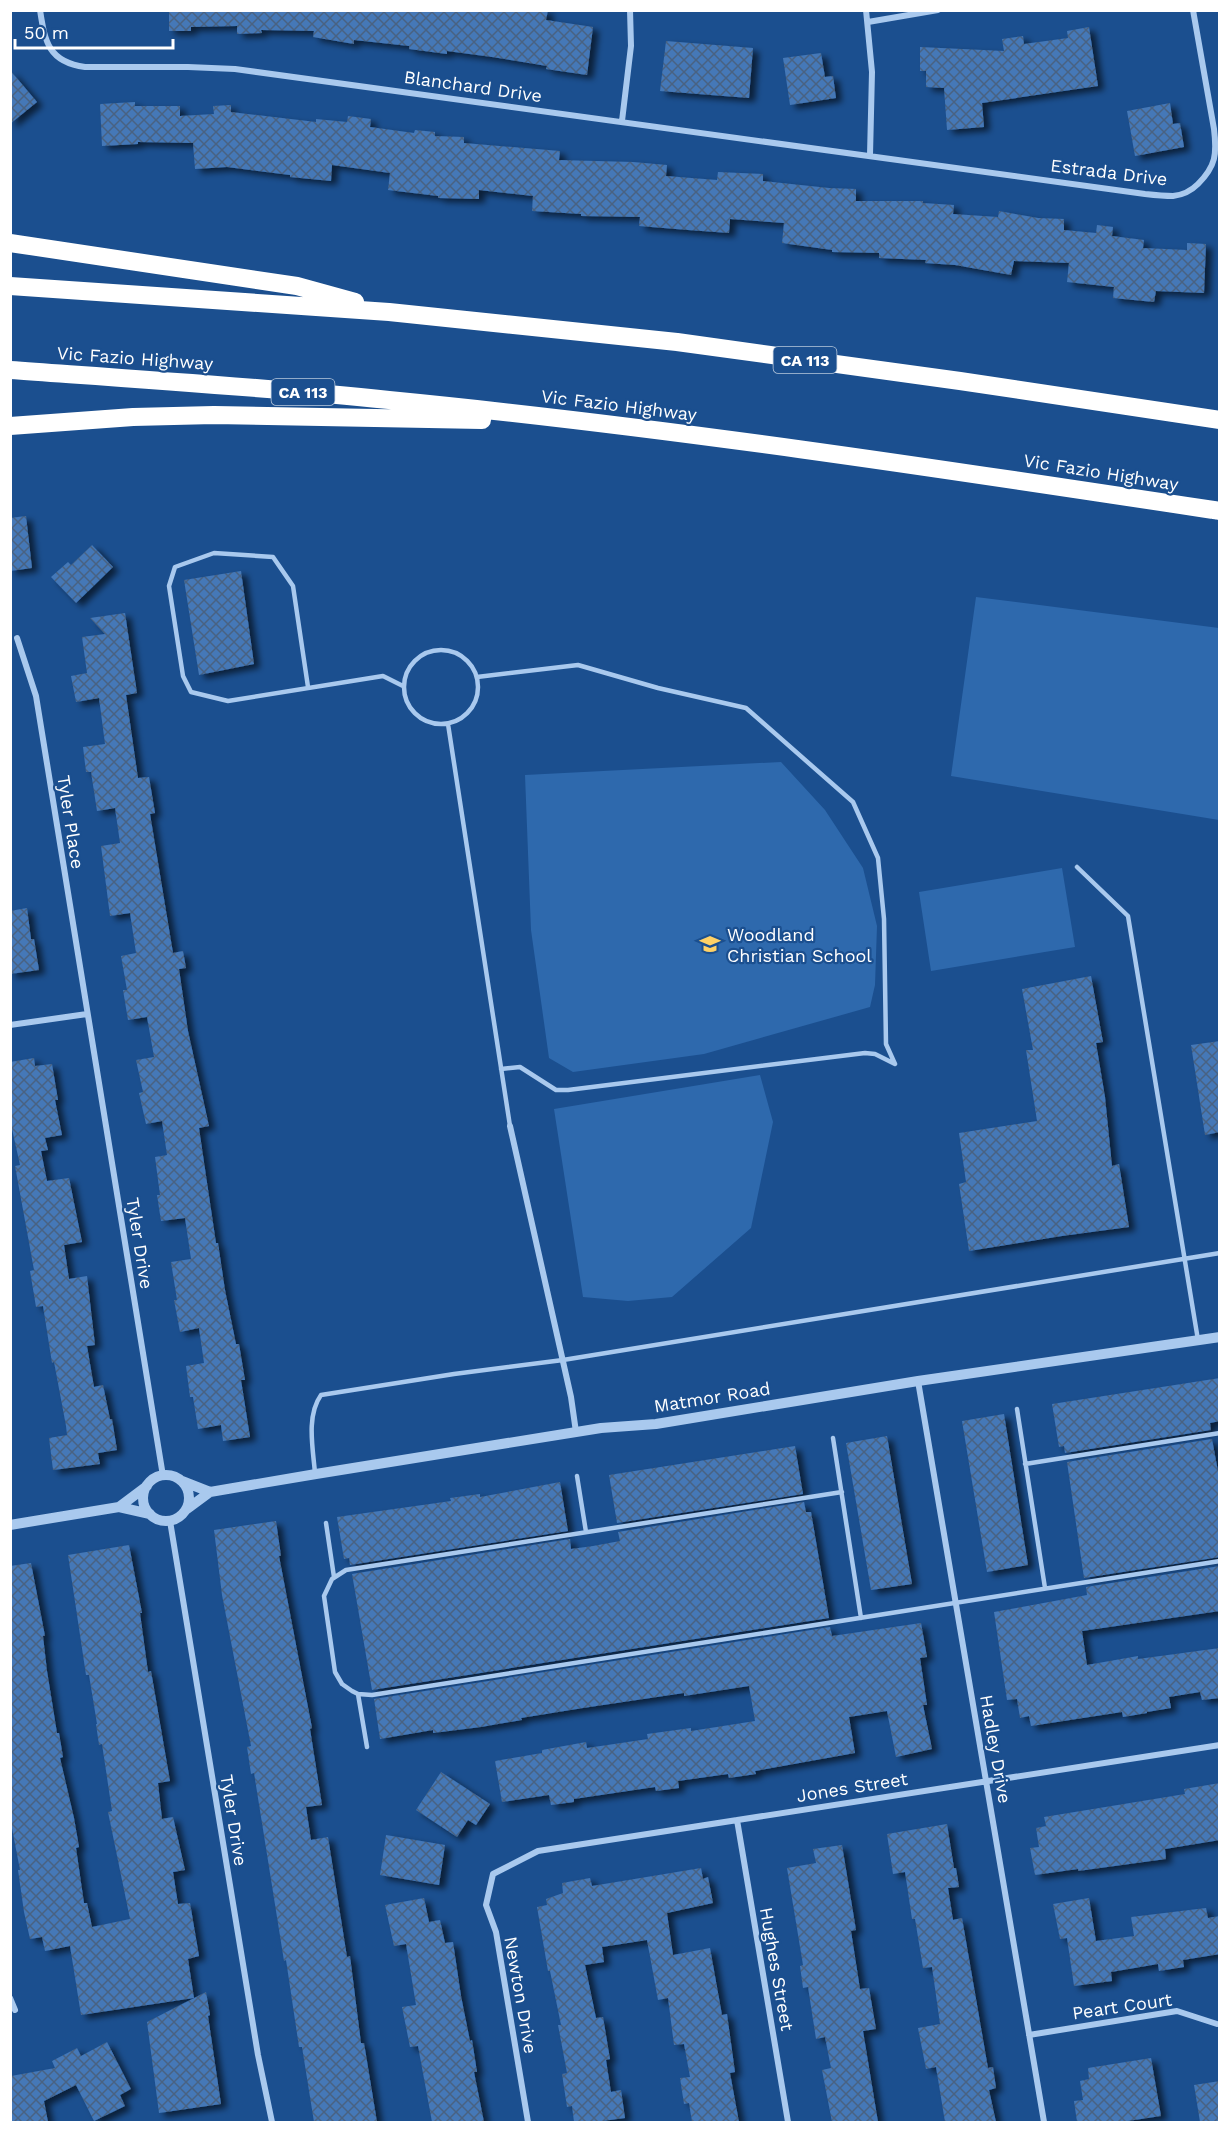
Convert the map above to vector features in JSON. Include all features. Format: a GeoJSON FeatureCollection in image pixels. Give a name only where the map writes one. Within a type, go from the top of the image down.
{"type":"FeatureCollection","features":[{"type":"Feature","properties":{"kind":"highway"},"geometry":{"type":"LineString","coordinates":[[10,243],[297,286],[389,312]]}},
{"type":"Feature","properties":{"kind":"highway","name":"CA 113"},"geometry":{"type":"LineString","coordinates":[[10,286],[389,312],[688,344],[960,381],[1220,420]]}},
{"type":"Feature","properties":{"kind":"highway","name":"Vic Fazio Highway"},"geometry":{"type":"LineString","coordinates":[[10,370],[301,392],[594,422],[953,471],[1220,511]]}},
{"type":"Feature","properties":{"kind":"highway"},"geometry":{"type":"LineString","coordinates":[[10,426],[133,417],[214,415],[594,422]]}},
{"type":"Feature","properties":{"kind":"street","name":"Blanchard Drive"},"geometry":{"type":"LineString","coordinates":[[40,10],[47,44],[53,54],[72,65],[235,69],[870,155]]}},
{"type":"Feature","properties":{"kind":"street"},"geometry":{"type":"LineString","coordinates":[[622,121],[631,46],[630,10]]}},
{"type":"Feature","properties":{"kind":"street"},"geometry":{"type":"LineString","coordinates":[[866,10],[872,72],[870,155]]}},
{"type":"Feature","properties":{"kind":"street"},"geometry":{"type":"LineString","coordinates":[[868,22],[938,10]]}},
{"type":"Feature","properties":{"kind":"street","name":"Estrada Drive"},"geometry":{"type":"LineString","coordinates":[[870,155],[1145,194],[1173,196],[1185,193],[1193,189],[1211,170],[1216,145],[1193,10]]}},
{"type":"Feature","properties":{"kind":"street","name":"Tyler Place"},"geometry":{"type":"LineString","coordinates":[[16,638],[36,696],[87,1014]]}},
{"type":"Feature","properties":{"kind":"street"},"geometry":{"type":"LineString","coordinates":[[10,1025],[87,1014]]}},
{"type":"Feature","properties":{"kind":"street","name":"Tyler Drive"},"geometry":{"type":"LineString","coordinates":[[87,1014],[163,1476]]}},
{"type":"Feature","properties":{"kind":"street"},"geometry":{"type":"LineString","coordinates":[[510,1126],[563,1360],[576,1432]]}},
{"type":"Feature","properties":{"kind":"street","name":"Matmor Road"},"geometry":{"type":"LineString","coordinates":[[187,1509],[210,1492],[316,1474],[576,1432],[656,1424],[918,1381],[1220,1337]]}},
{"type":"Feature","properties":{"kind":"street","name":"Hadley Drive"},"geometry":{"type":"LineString","coordinates":[[918,1381],[1044,2122]]}},
{"type":"Feature","properties":{"kind":"street"},"geometry":{"type":"LineString","coordinates":[[119,1507],[152,1480],[163,1476],[174,1477],[210,1492]]}},
{"type":"Feature","properties":{"kind":"street"},"geometry":{"type":"LineString","coordinates":[[10,1525],[119,1507],[150,1514],[163,1521],[170,1521],[177,1519],[187,1509],[189,1494],[181,1481]]}},
{"type":"Feature","properties":{"kind":"street"},"geometry":{"type":"LineString","coordinates":[[147,1486],[144,1501],[150,1514]]}},
{"type":"Feature","properties":{"kind":"street","name":"Tyler Drive"},"geometry":{"type":"LineString","coordinates":[[170,1521],[258,2055],[272,2122]]}},
{"type":"Feature","properties":{"kind":"street","name":"Jones Street"},"geometry":{"type":"LineString","coordinates":[[493,1874],[538,1851],[1220,1745]]}},
{"type":"Feature","properties":{"kind":"street","name":"Hughes Street"},"geometry":{"type":"LineString","coordinates":[[737,1820],[788,2122]]}},
{"type":"Feature","properties":{"kind":"street","name":"Newton Drive"},"geometry":{"type":"LineString","coordinates":[[493,1874],[486,1905],[495,1932],[528,2122]]}},
{"type":"Feature","properties":{"kind":"street"},"geometry":{"type":"LineString","coordinates":[[10,1998],[15,2010]]}},
{"type":"Feature","properties":{"kind":"street","name":"Peart Court"},"geometry":{"type":"LineString","coordinates":[[1029,2035],[1177,2011],[1217,2024]]}},
{"type":"Feature","properties":{"kind":"lane"},"geometry":{"type":"LineString","coordinates":[[308,687],[293,585],[273,557],[214,553],[175,567],[169,586],[183,676],[191,692],[228,701],[383,676],[403,686]]}},
{"type":"Feature","properties":{"kind":"lane"},"geometry":{"type":"LineString","coordinates":[[435,649],[460,654],[470,663],[477,677],[477,700],[470,711],[460,719],[448,724],[426,722],[409,707],[405,697],[403,686],[412,662],[435,649]]}},
{"type":"Feature","properties":{"kind":"lane"},"geometry":{"type":"LineString","coordinates":[[477,677],[579,665],[658,688],[746,708],[854,802],[878,858],[884,919],[886,1044],[896,1065],[875,1054],[865,1053],[556,1090],[526,1069],[520,1067],[501,1069]]}},
{"type":"Feature","properties":{"kind":"lane"},"geometry":{"type":"LineString","coordinates":[[448,724],[510,1126]]}},
{"type":"Feature","properties":{"kind":"lane"},"geometry":{"type":"LineString","coordinates":[[1077,867],[1128,916],[1198,1340]]}},
{"type":"Feature","properties":{"kind":"lane"},"geometry":{"type":"LineString","coordinates":[[316,1474],[312,1440],[315,1403],[321,1395],[563,1360],[1220,1253]]}},
{"type":"Feature","properties":{"kind":"lane"},"geometry":{"type":"LineString","coordinates":[[1017,1409],[1045,1588]]}},
{"type":"Feature","properties":{"kind":"lane"},"geometry":{"type":"LineString","coordinates":[[1025,1464],[1220,1433]]}},
{"type":"Feature","properties":{"kind":"lane"},"geometry":{"type":"LineString","coordinates":[[833,1438],[861,1618]]}},
{"type":"Feature","properties":{"kind":"lane"},"geometry":{"type":"LineString","coordinates":[[577,1476],[586,1532]]}},
{"type":"Feature","properties":{"kind":"lane"},"geometry":{"type":"LineString","coordinates":[[842,1492],[352,1568],[334,1577],[324,1596],[335,1672],[342,1684],[358,1694],[382,1693],[1220,1561]]}},
{"type":"Feature","properties":{"kind":"lane"},"geometry":{"type":"LineString","coordinates":[[326,1522],[334,1577]]}},
{"type":"Feature","properties":{"kind":"lane"},"geometry":{"type":"LineString","coordinates":[[358,1694],[367,1747]]}},
{"type":"Feature","properties":{"kind":"shaded area"},"geometry":{"type":"Polygon","coordinates":[[[976,597],[1219,628],[1219,820],[951,776],[976,597]]]}},
{"type":"Feature","properties":{"kind":"shaded area"},"geometry":{"type":"Polygon","coordinates":[[[781,762],[825,810],[863,868],[877,926],[875,985],[870,1007],[704,1054],[573,1072],[549,1058],[531,930],[525,775],[781,762]]]}},
{"type":"Feature","properties":{"kind":"shaded area"},"geometry":{"type":"Polygon","coordinates":[[[1062,868],[1075,947],[931,971],[919,892],[1062,868]]]}},
{"type":"Feature","properties":{"kind":"shaded area"},"geometry":{"type":"Polygon","coordinates":[[[760,1075],[773,1122],[751,1228],[672,1297],[628,1301],[583,1297],[554,1109],[760,1075]]]}},
{"type":"Feature","properties":{"kind":"building"},"geometry":{"type":"Polygon","coordinates":[[[169,10],[548,10],[546,20],[593,27],[587,75],[546,69],[547,66],[447,51],[447,54],[409,49],[409,46],[354,40],[354,44],[313,37],[314,31],[261,30],[262,33],[237,34],[237,26],[191,27],[191,31],[169,31],[169,10]]]}},
{"type":"Feature","properties":{"kind":"building"},"geometry":{"type":"Polygon","coordinates":[[[1089,27],[1098,86],[982,103],[984,127],[947,130],[944,88],[926,87],[926,71],[920,71],[920,47],[1004,51],[1002,39],[1023,36],[1024,44],[1068,38],[1067,31],[1089,27]]]}},
{"type":"Feature","properties":{"kind":"building"},"geometry":{"type":"Polygon","coordinates":[[[666,41],[753,48],[749,98],[660,91],[666,41]]]}},
{"type":"Feature","properties":{"kind":"building"},"geometry":{"type":"Polygon","coordinates":[[[821,53],[825,77],[833,76],[836,98],[790,105],[783,58],[821,53]]]}},
{"type":"Feature","properties":{"kind":"building"},"geometry":{"type":"Polygon","coordinates":[[[10,70],[37,102],[10,124],[10,70]]]}},
{"type":"Feature","properties":{"kind":"building"},"geometry":{"type":"Polygon","coordinates":[[[135,102],[135,106],[180,106],[180,116],[214,114],[213,106],[231,105],[231,112],[316,122],[316,119],[347,122],[348,116],[371,119],[370,127],[414,133],[415,130],[435,132],[435,136],[464,137],[464,143],[560,151],[559,160],[667,165],[666,176],[717,180],[718,172],[763,174],[763,181],[856,189],[856,201],[923,201],[923,203],[954,205],[953,214],[998,217],[999,211],[1038,218],[1064,219],[1064,230],[1096,233],[1097,225],[1113,227],[1112,236],[1144,240],[1143,248],[1187,250],[1187,243],[1206,244],[1204,293],[1156,291],[1154,302],[1113,298],[1114,287],[1067,282],[1069,263],[1014,261],[1011,275],[955,265],[925,263],[926,260],[879,258],[879,253],[832,252],[832,250],[782,243],[784,223],[730,219],[729,233],[639,226],[640,217],[581,216],[581,214],[532,211],[533,196],[479,190],[479,199],[438,198],[438,196],[388,190],[390,173],[332,165],[331,181],[227,167],[195,169],[193,143],[138,142],[138,144],[102,146],[100,104],[135,102]]]}},
{"type":"Feature","properties":{"kind":"building"},"geometry":{"type":"Polygon","coordinates":[[[1170,103],[1173,124],[1180,123],[1184,147],[1135,156],[1127,111],[1170,103]]]}},
{"type":"Feature","properties":{"kind":"building"},"geometry":{"type":"Polygon","coordinates":[[[26,516],[32,568],[10,571],[10,518],[26,516]]]}},
{"type":"Feature","properties":{"kind":"building"},"geometry":{"type":"Polygon","coordinates":[[[92,545],[113,567],[76,603],[51,577],[68,562],[71,565],[92,545]]]}},
{"type":"Feature","properties":{"kind":"building"},"geometry":{"type":"Polygon","coordinates":[[[241,571],[254,664],[199,675],[184,580],[241,571]]]}},
{"type":"Feature","properties":{"kind":"building"},"geometry":{"type":"Polygon","coordinates":[[[125,613],[137,693],[126,695],[138,778],[149,777],[155,813],[150,814],[173,953],[183,951],[186,968],[179,969],[188,1031],[209,1126],[199,1128],[216,1243],[218,1243],[225,1290],[236,1344],[239,1344],[245,1380],[241,1380],[250,1437],[223,1441],[221,1425],[198,1429],[193,1397],[190,1397],[186,1366],[204,1363],[199,1328],[180,1332],[174,1300],[177,1300],[171,1262],[191,1259],[185,1218],[161,1221],[155,1157],[167,1155],[162,1121],[146,1124],[139,1093],[143,1092],[136,1060],[154,1057],[147,1017],[128,1020],[123,990],[127,990],[121,956],[136,953],[130,913],[110,916],[101,846],[120,843],[115,808],[97,811],[91,772],[86,772],[83,747],[105,744],[99,698],[76,702],[71,676],[87,673],[82,637],[105,634],[90,618],[125,613]]]}},
{"type":"Feature","properties":{"kind":"building"},"geometry":{"type":"Polygon","coordinates":[[[27,908],[31,939],[34,939],[39,970],[10,974],[10,911],[27,908]]]}},
{"type":"Feature","properties":{"kind":"building"},"geometry":{"type":"Polygon","coordinates":[[[1091,976],[1103,1042],[1096,1043],[1105,1097],[1112,1166],[1119,1164],[1129,1227],[969,1251],[959,1184],[966,1182],[959,1133],[1037,1121],[1026,1050],[1033,1050],[1022,989],[1091,976]]]}},
{"type":"Feature","properties":{"kind":"building"},"geometry":{"type":"Polygon","coordinates":[[[1220,1041],[1220,1132],[1205,1135],[1191,1045],[1220,1041]]]}},
{"type":"Feature","properties":{"kind":"building"},"geometry":{"type":"Polygon","coordinates":[[[34,1058],[35,1066],[52,1064],[58,1100],[55,1100],[62,1135],[45,1138],[48,1150],[41,1151],[47,1181],[69,1178],[82,1242],[64,1245],[69,1279],[87,1276],[95,1345],[87,1346],[94,1387],[103,1385],[117,1450],[98,1453],[100,1464],[53,1470],[49,1438],[67,1435],[66,1426],[54,1362],[52,1363],[43,1306],[36,1307],[30,1271],[34,1270],[15,1166],[20,1165],[10,1120],[10,1062],[34,1058]]]}},
{"type":"Feature","properties":{"kind":"building"},"geometry":{"type":"Polygon","coordinates":[[[1220,1378],[1220,1421],[1210,1423],[1211,1430],[1065,1453],[1064,1446],[1059,1447],[1052,1404],[1220,1378]]]}},
{"type":"Feature","properties":{"kind":"building"},"geometry":{"type":"Polygon","coordinates":[[[1004,1414],[1028,1565],[987,1572],[962,1421],[1004,1414]]]}},
{"type":"Feature","properties":{"kind":"building"},"geometry":{"type":"Polygon","coordinates":[[[887,1436],[912,1584],[871,1590],[846,1443],[887,1436]]]}},
{"type":"Feature","properties":{"kind":"building"},"geometry":{"type":"Polygon","coordinates":[[[1212,1439],[1220,1482],[1220,1557],[1084,1578],[1067,1462],[1212,1439]]]}},
{"type":"Feature","properties":{"kind":"building"},"geometry":{"type":"Polygon","coordinates":[[[795,1446],[803,1494],[617,1523],[609,1475],[795,1446]]]}},
{"type":"Feature","properties":{"kind":"building"},"geometry":{"type":"Polygon","coordinates":[[[560,1482],[568,1531],[350,1565],[349,1558],[344,1559],[337,1517],[451,1501],[450,1498],[480,1494],[480,1497],[560,1482]]]}},
{"type":"Feature","properties":{"kind":"building"},"geometry":{"type":"Polygon","coordinates":[[[804,1502],[806,1512],[811,1512],[829,1618],[372,1690],[352,1574],[570,1539],[571,1549],[593,1546],[620,1541],[618,1532],[804,1502]]]}},
{"type":"Feature","properties":{"kind":"building"},"geometry":{"type":"Polygon","coordinates":[[[276,1521],[281,1556],[279,1556],[312,1728],[310,1729],[322,1805],[306,1807],[311,1840],[328,1837],[347,1957],[350,1956],[361,2043],[364,2043],[377,2122],[314,2122],[302,2047],[299,2047],[286,1960],[284,1961],[254,1773],[251,1774],[247,1747],[251,1746],[222,1595],[214,1530],[276,1521]]]}},
{"type":"Feature","properties":{"kind":"building"},"geometry":{"type":"Polygon","coordinates":[[[129,1545],[142,1613],[140,1613],[148,1672],[151,1671],[170,1781],[158,1783],[162,1819],[173,1817],[185,1870],[173,1872],[178,1904],[190,1903],[199,1956],[188,1959],[194,1998],[81,2015],[70,1946],[45,1951],[42,1937],[30,1939],[24,1912],[18,1870],[20,1870],[10,1818],[10,1566],[31,1563],[45,1636],[43,1636],[47,1671],[57,1733],[59,1733],[63,1757],[60,1758],[79,1847],[76,1848],[84,1903],[87,1903],[92,1927],[130,1919],[108,1812],[112,1811],[102,1744],[99,1745],[89,1675],[86,1675],[68,1555],[129,1545]]]}},
{"type":"Feature","properties":{"kind":"building"},"geometry":{"type":"Polygon","coordinates":[[[1220,1566],[1220,1611],[1082,1631],[1087,1665],[1138,1656],[1138,1659],[1220,1648],[1220,1698],[1202,1700],[1200,1692],[1169,1697],[1171,1708],[1147,1713],[1123,1717],[1122,1712],[1031,1726],[1029,1716],[1020,1718],[1017,1699],[1007,1700],[994,1612],[1087,1595],[1086,1587],[1220,1566]]]}},
{"type":"Feature","properties":{"kind":"building"},"geometry":{"type":"Polygon","coordinates":[[[921,1623],[927,1657],[920,1658],[927,1705],[923,1705],[932,1749],[896,1757],[887,1711],[849,1717],[855,1753],[755,1771],[756,1774],[729,1778],[728,1774],[678,1781],[679,1788],[656,1791],[655,1787],[574,1799],[574,1802],[551,1805],[549,1795],[502,1802],[495,1761],[586,1742],[587,1748],[648,1739],[647,1734],[691,1728],[691,1731],[755,1721],[749,1686],[583,1708],[481,1727],[433,1733],[433,1730],[380,1739],[374,1699],[830,1627],[832,1636],[921,1623]]]}},
{"type":"Feature","properties":{"kind":"building"},"geometry":{"type":"Polygon","coordinates":[[[441,1772],[490,1804],[476,1825],[468,1820],[457,1837],[416,1810],[441,1772]]]}},
{"type":"Feature","properties":{"kind":"building"},"geometry":{"type":"Polygon","coordinates":[[[1220,1783],[1220,1840],[1165,1849],[1166,1859],[1035,1875],[1030,1848],[1039,1847],[1036,1828],[1046,1826],[1044,1817],[1185,1794],[1184,1789],[1220,1783]]]}},
{"type":"Feature","properties":{"kind":"building"},"geometry":{"type":"Polygon","coordinates":[[[947,1824],[959,1887],[948,1888],[953,1920],[962,1918],[988,2068],[993,2067],[996,2088],[989,2090],[996,2122],[945,2122],[936,2067],[926,2069],[918,2028],[940,2024],[932,1967],[923,1968],[905,1872],[893,1874],[887,1834],[947,1824]]]}},
{"type":"Feature","properties":{"kind":"building"},"geometry":{"type":"Polygon","coordinates":[[[386,1835],[445,1845],[439,1885],[380,1875],[386,1835]]]}},
{"type":"Feature","properties":{"kind":"building"},"geometry":{"type":"Polygon","coordinates":[[[842,1845],[856,1930],[851,1931],[860,1989],[869,1988],[876,2029],[863,2031],[878,2122],[832,2122],[822,2070],[831,2068],[825,2037],[816,2039],[808,1987],[803,1988],[800,1966],[803,1965],[787,1868],[816,1863],[813,1849],[842,1845]]]}},
{"type":"Feature","properties":{"kind":"building"},"geometry":{"type":"Polygon","coordinates":[[[701,1868],[703,1879],[708,1877],[713,1903],[667,1913],[673,1955],[710,1948],[722,2015],[727,2014],[735,2072],[730,2073],[739,2122],[692,2122],[689,2103],[684,2104],[680,2078],[690,2077],[684,2044],[674,2045],[668,1998],[658,2000],[647,1940],[602,1947],[604,1962],[585,1965],[596,2018],[603,2017],[610,2059],[606,2060],[611,2092],[621,2090],[625,2118],[574,2122],[572,2106],[567,2107],[562,2074],[567,2073],[558,2025],[561,2025],[550,1971],[548,1971],[537,1907],[547,1905],[546,1899],[563,1893],[562,1883],[590,1878],[592,1886],[701,1868]]]}},
{"type":"Feature","properties":{"kind":"building"},"geometry":{"type":"Polygon","coordinates":[[[424,1898],[429,1922],[440,1920],[445,1943],[453,1942],[461,1996],[470,2041],[472,2040],[477,2072],[474,2072],[484,2122],[432,2122],[418,2046],[410,2047],[402,2007],[416,2005],[406,1944],[394,1946],[385,1905],[424,1898]]]}},
{"type":"Feature","properties":{"kind":"building"},"geometry":{"type":"Polygon","coordinates":[[[1089,1898],[1096,1941],[1134,1936],[1131,1917],[1206,1908],[1208,1918],[1220,1916],[1220,1954],[1183,1960],[1184,1967],[1159,1971],[1158,1964],[1111,1972],[1112,1981],[1074,1986],[1067,1938],[1060,1939],[1053,1904],[1089,1898]]]}},
{"type":"Feature","properties":{"kind":"building"},"geometry":{"type":"Polygon","coordinates":[[[206,1992],[221,2104],[159,2113],[147,2022],[206,1992]]]}},
{"type":"Feature","properties":{"kind":"building"},"geometry":{"type":"Polygon","coordinates":[[[107,2042],[131,2089],[120,2095],[125,2106],[94,2121],[76,2085],[44,2101],[48,2122],[11,2122],[11,2076],[55,2068],[52,2061],[77,2048],[81,2056],[107,2042]]]}},
{"type":"Feature","properties":{"kind":"building"},"geometry":{"type":"Polygon","coordinates":[[[1151,2058],[1161,2116],[1121,2122],[1077,2122],[1074,2101],[1083,2100],[1080,2081],[1089,2079],[1088,2068],[1151,2058]]]}},
{"type":"Feature","properties":{"kind":"building"},"geometry":{"type":"Polygon","coordinates":[[[1220,2081],[1220,2121],[1200,2122],[1194,2085],[1220,2081]]]}},
{"type":"Feature","properties":{"kind":"place","name":"Woodland Christian School"},"geometry":{"type":"Point","coordinates":[710,944]}}]}
